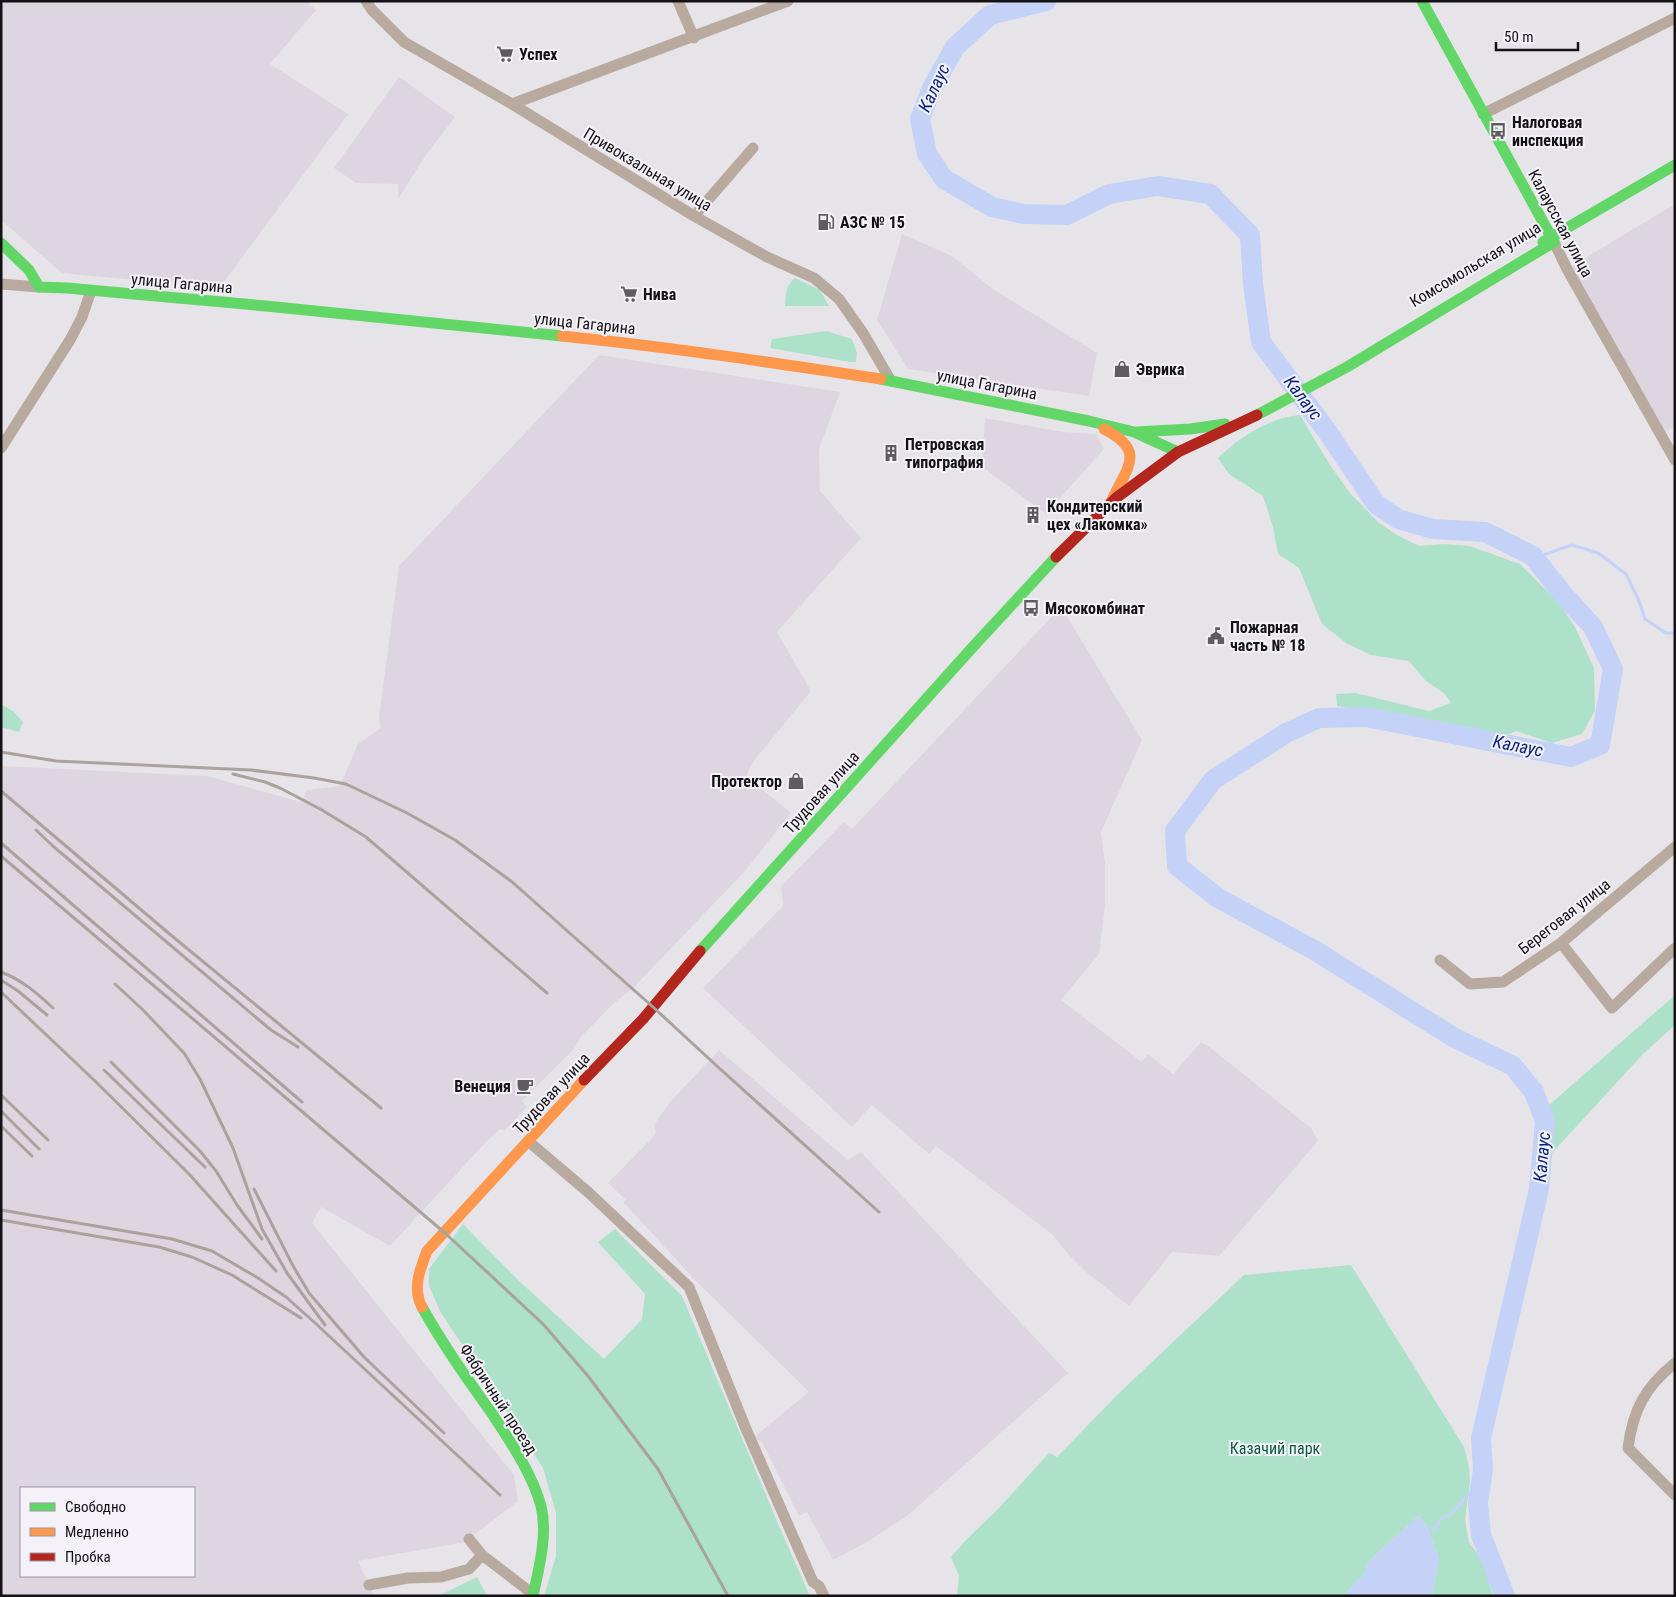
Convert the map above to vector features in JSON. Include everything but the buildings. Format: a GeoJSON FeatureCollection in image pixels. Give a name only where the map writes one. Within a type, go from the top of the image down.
{"type":"FeatureCollection","features":[{"type":"Feature","properties":{"kind":"main road","name":"Калаусская улица"},"geometry":{"type":"LineString","coordinates":[[1422,1],[1552,241]]}},
{"type":"Feature","properties":{"kind":"main road","name":"Комсомольская улица"},"geometry":{"type":"LineString","coordinates":[[1256,416],[1347,367],[1420,316],[1552,241],[1675,165]]}},
{"type":"Feature","properties":{"kind":"main road"},"geometry":{"type":"LineString","coordinates":[[1,243],[29,270],[39,287]]}},
{"type":"Feature","properties":{"kind":"main road","name":"улица Гагарина"},"geometry":{"type":"LineString","coordinates":[[39,287],[275,307],[637,344],[891,381],[1089,421],[1134,432],[1178,452]]}},
{"type":"Feature","properties":{"kind":"main road"},"geometry":{"type":"LineString","coordinates":[[1134,432],[1212,426],[1256,416]]}},
{"type":"Feature","properties":{"kind":"main road","name":"Трудовая улица"},"geometry":{"type":"LineString","coordinates":[[445,1232],[553,1112],[643,1019],[702,949],[971,649],[1060,553],[1110,504],[1178,452],[1256,416]]}},
{"type":"Feature","properties":{"kind":"main road"},"geometry":{"type":"LineString","coordinates":[[1089,421],[1115,434],[1128,446],[1131,460],[1110,504]]}},
{"type":"Feature","properties":{"kind":"main road","name":"Фабричный проезд"},"geometry":{"type":"LineString","coordinates":[[445,1232],[424,1258],[418,1274],[418,1299],[436,1332],[516,1450],[534,1487],[541,1507],[543,1531],[541,1560],[533,1595]]}},
{"type":"Feature","properties":{"kind":"street","name":"Привокзальная улица"},"geometry":{"type":"LineString","coordinates":[[366,1],[372,10],[404,42],[512,104],[694,216],[767,257],[814,278],[839,299],[863,333],[891,381]]}},
{"type":"Feature","properties":{"kind":"street"},"geometry":{"type":"LineString","coordinates":[[678,1],[694,38]]}},
{"type":"Feature","properties":{"kind":"street"},"geometry":{"type":"LineString","coordinates":[[512,104],[694,38],[788,1]]}},
{"type":"Feature","properties":{"kind":"street"},"geometry":{"type":"LineString","coordinates":[[1483,114],[1675,18]]}},
{"type":"Feature","properties":{"kind":"street"},"geometry":{"type":"LineString","coordinates":[[694,216],[753,148]]}},
{"type":"Feature","properties":{"kind":"street","name":"Калаусская улица"},"geometry":{"type":"LineString","coordinates":[[1552,241],[1675,460]]}},
{"type":"Feature","properties":{"kind":"street"},"geometry":{"type":"LineString","coordinates":[[1,284],[39,287]]}},
{"type":"Feature","properties":{"kind":"street"},"geometry":{"type":"LineString","coordinates":[[1,448],[70,340],[82,317],[91,291]]}},
{"type":"Feature","properties":{"kind":"street","name":"Береговая улица"},"geometry":{"type":"LineString","coordinates":[[1440,960],[1470,984],[1503,982],[1561,943],[1673,850]]}},
{"type":"Feature","properties":{"kind":"street"},"geometry":{"type":"LineString","coordinates":[[1561,943],[1612,1008],[1675,948]]}},
{"type":"Feature","properties":{"kind":"street"},"geometry":{"type":"LineString","coordinates":[[528,1140],[588,1192],[689,1287],[746,1429],[813,1582],[820,1586],[824,1596]]}},
{"type":"Feature","properties":{"kind":"street"},"geometry":{"type":"LineString","coordinates":[[1675,1363],[1649,1389],[1639,1406],[1631,1426],[1628,1448],[1675,1495]]}},
{"type":"Feature","properties":{"kind":"street"},"geometry":{"type":"LineString","coordinates":[[469,1539],[482,1555],[533,1595]]}},
{"type":"Feature","properties":{"kind":"street"},"geometry":{"type":"LineString","coordinates":[[368,1585],[408,1578],[441,1577],[469,1569],[482,1555]]}},
{"type":"Feature","properties":{"kind":"shaded area"},"geometry":{"type":"Polygon","coordinates":[[[1,1],[306,1],[316,10],[270,64],[348,114],[221,286],[62,273],[1,220],[1,1]]]}},
{"type":"Feature","properties":{"kind":"shaded area"},"geometry":{"type":"Polygon","coordinates":[[[399,77],[455,117],[426,155],[398,199],[398,184],[356,183],[334,168],[399,77]]]}},
{"type":"Feature","properties":{"kind":"shaded area"},"geometry":{"type":"Polygon","coordinates":[[[1675,204],[1675,426],[1662,435],[1567,269],[1675,204]]]}},
{"type":"Feature","properties":{"kind":"shaded area"},"geometry":{"type":"Polygon","coordinates":[[[902,234],[952,256],[993,289],[1097,353],[1089,396],[908,369],[877,320],[902,234]]]}},
{"type":"Feature","properties":{"kind":"shaded area"},"geometry":{"type":"Polygon","coordinates":[[[599,355],[840,392],[819,449],[820,491],[861,538],[777,632],[811,691],[753,762],[746,776],[791,813],[745,871],[635,986],[612,1005],[580,1038],[574,1049],[522,1101],[527,1107],[504,1131],[500,1129],[486,1142],[390,1246],[321,1207],[312,1223],[514,1475],[518,1501],[465,1542],[358,1561],[374,1596],[1,1596],[1,766],[207,776],[301,802],[307,790],[340,786],[358,744],[381,728],[379,717],[399,566],[599,355]]]}},
{"type":"Feature","properties":{"kind":"shaded area"},"geometry":{"type":"Polygon","coordinates":[[[985,418],[1064,432],[1096,434],[1104,449],[1046,514],[982,467],[985,418]]]}},
{"type":"Feature","properties":{"kind":"shaded area"},"geometry":{"type":"Polygon","coordinates":[[[1061,607],[1142,740],[1101,832],[1105,863],[1105,906],[1099,954],[1061,1000],[1142,1062],[1148,1054],[1173,1074],[1201,1042],[1312,1129],[1318,1141],[1219,1256],[1172,1252],[1129,1306],[1086,1272],[1053,1235],[936,1146],[929,1154],[872,1105],[852,1127],[703,988],[783,906],[781,886],[844,822],[852,829],[1061,607]]]}},
{"type":"Feature","properties":{"kind":"shaded area"},"geometry":{"type":"Polygon","coordinates":[[[719,1050],[848,1160],[861,1152],[1068,1373],[907,1516],[867,1542],[833,1560],[807,1512],[799,1516],[762,1442],[753,1438],[809,1392],[695,1280],[623,1202],[626,1200],[608,1183],[651,1139],[656,1133],[654,1125],[669,1103],[719,1050]]]}},
{"type":"Feature","properties":{"kind":"green space"},"geometry":{"type":"Polygon","coordinates":[[[795,278],[820,290],[829,306],[785,306],[788,287],[795,278]]]}},
{"type":"Feature","properties":{"kind":"green space"},"geometry":{"type":"Polygon","coordinates":[[[826,331],[852,339],[857,353],[856,362],[770,348],[772,339],[826,331]]]}},
{"type":"Feature","properties":{"kind":"green space"},"geometry":{"type":"Polygon","coordinates":[[[1300,415],[1330,465],[1350,493],[1378,522],[1397,535],[1419,546],[1444,544],[1470,546],[1520,564],[1559,603],[1575,627],[1594,668],[1595,711],[1582,734],[1552,743],[1516,731],[1504,736],[1337,706],[1336,694],[1356,693],[1429,711],[1451,703],[1445,694],[1425,680],[1409,661],[1371,655],[1346,643],[1322,624],[1299,568],[1278,554],[1273,527],[1263,496],[1229,474],[1218,458],[1226,450],[1256,429],[1278,420],[1300,415]]]}},
{"type":"Feature","properties":{"kind":"green space"},"geometry":{"type":"Polygon","coordinates":[[[1,704],[14,712],[23,722],[19,732],[1,727],[1,704]]]}},
{"type":"Feature","properties":{"kind":"green space"},"geometry":{"type":"Polygon","coordinates":[[[1675,995],[1675,1025],[1643,1054],[1552,1153],[1548,1106],[1675,995]]]}},
{"type":"Feature","properties":{"kind":"green space"},"geometry":{"type":"Polygon","coordinates":[[[463,1224],[516,1278],[604,1359],[642,1319],[645,1294],[598,1242],[615,1229],[682,1296],[810,1596],[544,1596],[556,1556],[556,1513],[543,1468],[441,1313],[429,1286],[429,1269],[463,1224]]]}},
{"type":"Feature","properties":{"kind":"green space","name":"Казачий парк"},"geometry":{"type":"Polygon","coordinates":[[[1351,1265],[1464,1447],[1469,1466],[1470,1482],[1465,1520],[1469,1542],[1482,1559],[1493,1596],[1432,1596],[1439,1559],[1426,1524],[1418,1516],[1368,1562],[1365,1572],[1344,1596],[957,1596],[959,1576],[951,1557],[965,1541],[999,1508],[1049,1453],[1057,1457],[1118,1394],[1244,1275],[1351,1265]]]}},
{"type":"Feature","properties":{"kind":"green space"},"geometry":{"type":"Polygon","coordinates":[[[477,1577],[487,1596],[438,1596],[477,1577]]]}},
{"type":"Feature","properties":{"kind":"water"},"geometry":{"type":"Polygon","coordinates":[[[1418,1516],[1426,1524],[1439,1559],[1432,1596],[1344,1596],[1365,1572],[1368,1562],[1418,1516]]]}},
{"type":"Feature","properties":{"kind":"waterway","name":"Калаус"},"geometry":{"type":"LineString","coordinates":[[1046,1],[990,15],[955,47],[932,88],[920,119],[927,154],[944,179],[992,207],[1024,214],[1067,215],[1109,194],[1158,186],[1210,194],[1250,235],[1253,284],[1261,342],[1327,431],[1376,504],[1398,519],[1433,529],[1485,532],[1533,556],[1561,592],[1593,627],[1613,669],[1600,745],[1571,757],[1366,717],[1319,718],[1286,733],[1213,780],[1175,831],[1177,866],[1218,898],[1314,950],[1453,1037],[1513,1066],[1534,1092],[1545,1121],[1539,1189],[1481,1438],[1483,1470],[1478,1503],[1481,1535],[1505,1596]]}},
{"type":"Feature","properties":{"kind":"waterway"},"geometry":{"type":"LineString","coordinates":[[1534,558],[1572,545],[1598,553],[1626,574],[1645,619],[1666,633],[1675,633]]}},
{"type":"Feature","properties":{"kind":"waterway"},"geometry":{"type":"LineString","coordinates":[[1425,1534],[1437,1526],[1440,1519],[1451,1514],[1468,1495],[1480,1488]]}},
{"type":"Feature","properties":{"kind":"railway"},"geometry":{"type":"LineString","coordinates":[[1,752],[56,761],[251,770],[314,778],[346,784],[407,813],[455,840],[511,881],[879,1212]]}},
{"type":"Feature","properties":{"kind":"railway"},"geometry":{"type":"LineString","coordinates":[[233,774],[280,788],[322,810],[366,837],[547,993]]}},
{"type":"Feature","properties":{"kind":"railway"},"geometry":{"type":"LineString","coordinates":[[1,791],[172,936],[381,1108]]}},
{"type":"Feature","properties":{"kind":"railway"},"geometry":{"type":"LineString","coordinates":[[36,830],[271,1030],[298,1047]]}},
{"type":"Feature","properties":{"kind":"railway"},"geometry":{"type":"LineString","coordinates":[[1,843],[302,1102]]}},
{"type":"Feature","properties":{"kind":"railway"},"geometry":{"type":"LineString","coordinates":[[1,856],[445,1233],[543,1324],[588,1376],[658,1469],[728,1596]]}},
{"type":"Feature","properties":{"kind":"railway"},"geometry":{"type":"LineString","coordinates":[[1,972],[29,987],[53,1008]]}},
{"type":"Feature","properties":{"kind":"railway"},"geometry":{"type":"LineString","coordinates":[[1,980],[18,991],[47,1015]]}},
{"type":"Feature","properties":{"kind":"railway"},"geometry":{"type":"LineString","coordinates":[[115,984],[184,1053],[200,1079],[233,1148],[262,1229],[287,1273],[325,1325]]}},
{"type":"Feature","properties":{"kind":"railway"},"geometry":{"type":"LineString","coordinates":[[1,992],[189,1174],[276,1271]]}},
{"type":"Feature","properties":{"kind":"railway"},"geometry":{"type":"LineString","coordinates":[[111,1062],[200,1151],[216,1171],[237,1205],[262,1239]]}},
{"type":"Feature","properties":{"kind":"railway"},"geometry":{"type":"LineString","coordinates":[[104,1070],[205,1167]]}},
{"type":"Feature","properties":{"kind":"railway"},"geometry":{"type":"LineString","coordinates":[[1,1095],[48,1140]]}},
{"type":"Feature","properties":{"kind":"railway"},"geometry":{"type":"LineString","coordinates":[[1,1111],[39,1149]]}},
{"type":"Feature","properties":{"kind":"railway"},"geometry":{"type":"LineString","coordinates":[[1,1126],[32,1156]]}},
{"type":"Feature","properties":{"kind":"railway"},"geometry":{"type":"LineString","coordinates":[[254,1189],[309,1293],[364,1357],[444,1433]]}},
{"type":"Feature","properties":{"kind":"railway"},"geometry":{"type":"LineString","coordinates":[[1,1210],[172,1239],[212,1251],[286,1297],[500,1495]]}},
{"type":"Feature","properties":{"kind":"railway"},"geometry":{"type":"LineString","coordinates":[[1,1220],[159,1247],[192,1257],[232,1275],[301,1318]]}},
{"type":"Feature","properties":{"kind":"traffic: fast"},"geometry":{"type":"LineString","coordinates":[[1257,415],[1347,367],[1554,242],[1422,1]]}},
{"type":"Feature","properties":{"kind":"traffic: fast"},"geometry":{"type":"LineString","coordinates":[[1543,242],[1675,165]]}},
{"type":"Feature","properties":{"kind":"traffic: fast"},"geometry":{"type":"LineString","coordinates":[[1,243],[29,270],[39,287],[266,306],[562,336]]}},
{"type":"Feature","properties":{"kind":"traffic: fast"},"geometry":{"type":"LineString","coordinates":[[881,379],[1089,421],[1134,432],[1178,452]]}},
{"type":"Feature","properties":{"kind":"traffic: fast"},"geometry":{"type":"LineString","coordinates":[[1137,432],[1190,429],[1225,424]]}},
{"type":"Feature","properties":{"kind":"traffic: fast"},"geometry":{"type":"LineString","coordinates":[[700,951],[1056,557]]}},
{"type":"Feature","properties":{"kind":"traffic: fast"},"geometry":{"type":"LineString","coordinates":[[422,1307],[447,1349],[514,1447],[527,1470],[537,1494],[544,1528],[533,1596]]}},
{"type":"Feature","properties":{"kind":"traffic: slow"},"geometry":{"type":"LineString","coordinates":[[562,336],[682,350],[881,379]]}},
{"type":"Feature","properties":{"kind":"traffic: slow"},"geometry":{"type":"LineString","coordinates":[[1104,429],[1126,445],[1130,460],[1112,500]]}},
{"type":"Feature","properties":{"kind":"traffic: slow"},"geometry":{"type":"LineString","coordinates":[[422,1307],[417,1286],[427,1251],[584,1080]]}},
{"type":"Feature","properties":{"kind":"traffic: jam"},"geometry":{"type":"LineString","coordinates":[[1056,557],[1116,498],[1178,452],[1257,415]]}},
{"type":"Feature","properties":{"kind":"traffic: jam"},"geometry":{"type":"LineString","coordinates":[[584,1080],[643,1019],[700,951]]}},
{"type":"Feature","properties":{"kind":"place","name":"Успех"},"geometry":{"type":"Point","coordinates":[505,54]}},
{"type":"Feature","properties":{"kind":"place","name":"Налоговая инспекция"},"geometry":{"type":"Point","coordinates":[1498,131]}},
{"type":"Feature","properties":{"kind":"place","name":"АЗС № 15"},"geometry":{"type":"Point","coordinates":[826,222]}},
{"type":"Feature","properties":{"kind":"place","name":"Нива"},"geometry":{"type":"Point","coordinates":[629,294]}},
{"type":"Feature","properties":{"kind":"place","name":"Эврика"},"geometry":{"type":"Point","coordinates":[1122,369]}},
{"type":"Feature","properties":{"kind":"place","name":"Петровская типография"},"geometry":{"type":"Point","coordinates":[891,453]}},
{"type":"Feature","properties":{"kind":"place","name":"Кондитерский цех «Лакомка»"},"geometry":{"type":"Point","coordinates":[1033,515]}},
{"type":"Feature","properties":{"kind":"place","name":"Мясокомбинат"},"geometry":{"type":"Point","coordinates":[1031,608]}},
{"type":"Feature","properties":{"kind":"place","name":"Пожарная часть № 18"},"geometry":{"type":"Point","coordinates":[1216,636]}},
{"type":"Feature","properties":{"kind":"place","name":"Протектор"},"geometry":{"type":"Point","coordinates":[796,781]}},
{"type":"Feature","properties":{"kind":"place","name":"Венеция"},"geometry":{"type":"Point","coordinates":[525,1086]}}]}
